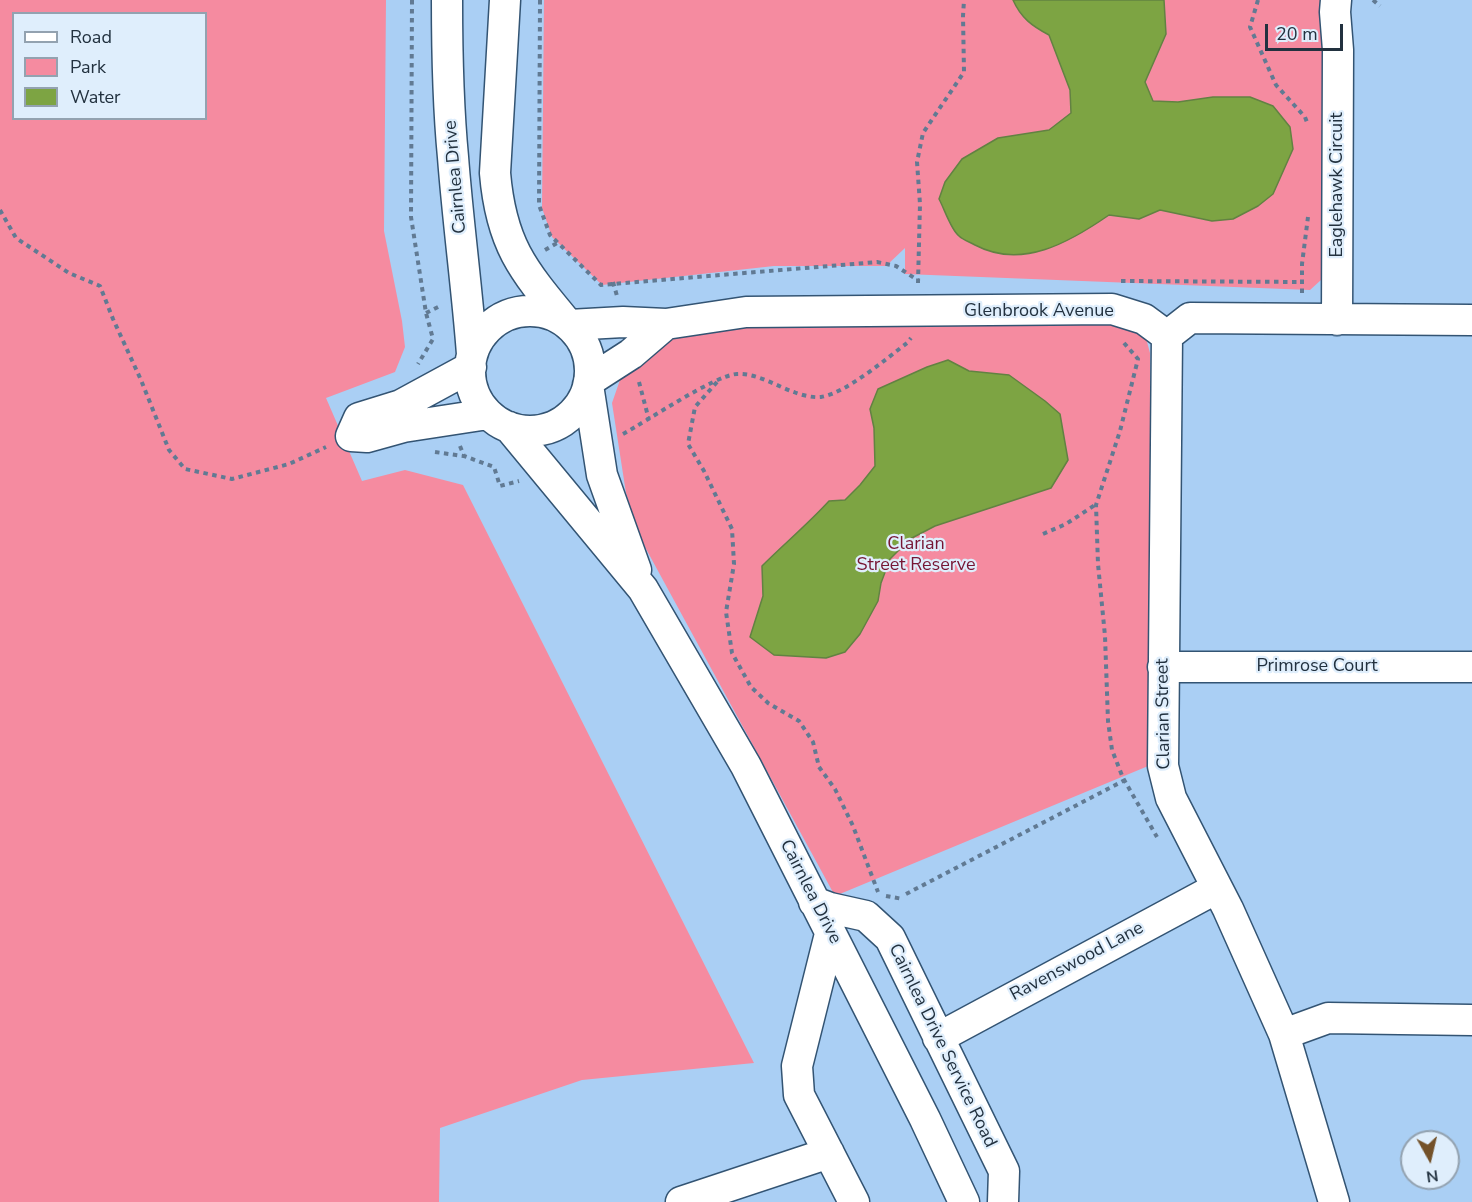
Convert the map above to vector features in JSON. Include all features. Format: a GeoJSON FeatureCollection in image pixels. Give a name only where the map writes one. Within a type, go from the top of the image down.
{"type":"FeatureCollection","features":[{"type":"Feature","properties":{"kind":"street","name":"Cairnlea Drive"},"geometry":{"type":"LineString","coordinates":[[447,0],[449,110],[457,206],[468,292],[471,361]]}},
{"type":"Feature","properties":{"kind":"street"},"geometry":{"type":"LineString","coordinates":[[471,361],[431,389],[401,405],[359,418],[351,436],[367,437],[403,427],[449,421],[498,421],[530,431],[553,426],[571,414],[580,404],[588,383],[590,372],[587,351],[581,339],[520,263],[504,228],[498,201],[495,173],[505,0]]}},
{"type":"Feature","properties":{"kind":"street","name":"Eaglehawk Circuit"},"geometry":{"type":"LineString","coordinates":[[1336,0],[1338,50],[1337,320]]}},
{"type":"Feature","properties":{"kind":"street","name":"Eaglehawk Circuit"},"geometry":{"type":"LineString","coordinates":[[1338,50],[1366,3]]}},
{"type":"Feature","properties":{"kind":"street","name":"Glenbrook Avenue"},"geometry":{"type":"LineString","coordinates":[[568,324],[623,322],[666,324],[746,312],[1112,309],[1144,319],[1167,336]]}},
{"type":"Feature","properties":{"kind":"street"},"geometry":{"type":"LineString","coordinates":[[498,421],[476,398],[470,381],[471,361],[481,335],[498,320],[517,312],[544,313],[568,324]]}},
{"type":"Feature","properties":{"kind":"street"},"geometry":{"type":"LineString","coordinates":[[1167,336],[1190,318],[1472,320]]}},
{"type":"Feature","properties":{"kind":"street"},"geometry":{"type":"LineString","coordinates":[[588,383],[631,354],[666,324]]}},
{"type":"Feature","properties":{"kind":"street","name":"Clarian Street"},"geometry":{"type":"LineString","coordinates":[[1167,336],[1163,766],[1171,798],[1217,888],[1284,1034],[1334,1202]]}},
{"type":"Feature","properties":{"kind":"street","name":"Cairnlea Drive"},"geometry":{"type":"LineString","coordinates":[[588,383],[602,475],[643,590]]}},
{"type":"Feature","properties":{"kind":"street","name":"Cairnlea Drive"},"geometry":{"type":"LineString","coordinates":[[498,421],[547,473],[643,590],[746,766],[926,1119],[964,1202]]}},
{"type":"Feature","properties":{"kind":"street","name":"Primrose Court"},"geometry":{"type":"LineString","coordinates":[[1163,667],[1472,667]]}},
{"type":"Feature","properties":{"kind":"street","name":"Ravenswood Lane"},"geometry":{"type":"LineString","coordinates":[[938,1038],[1217,888]]}},
{"type":"Feature","properties":{"kind":"street","name":"Cairnlea Drive Service Road"},"geometry":{"type":"LineString","coordinates":[[814,902],[866,916],[890,938],[1004,1171],[1003,1202]]}},
{"type":"Feature","properties":{"kind":"street"},"geometry":{"type":"LineString","coordinates":[[831,934],[797,1066],[799,1095],[854,1202]]}},
{"type":"Feature","properties":{"kind":"street"},"geometry":{"type":"LineString","coordinates":[[1284,1034],[1328,1018],[1472,1020]]}},
{"type":"Feature","properties":{"kind":"street"},"geometry":{"type":"LineString","coordinates":[[681,1202],[829,1153]]}},
{"type":"Feature","properties":{"kind":"path"},"geometry":{"type":"LineString","coordinates":[[412,0],[411,218],[426,313],[433,339],[416,367],[431,389]]}},
{"type":"Feature","properties":{"kind":"path"},"geometry":{"type":"LineString","coordinates":[[540,0],[538,205],[550,235],[600,285],[877,262],[896,266],[918,281]]}},
{"type":"Feature","properties":{"kind":"path"},"geometry":{"type":"LineString","coordinates":[[598,448],[720,379],[738,374],[775,383],[794,393],[822,397],[863,376],[907,343],[913,335],[918,281],[920,204],[917,162],[923,133],[964,72],[964,0]]}},
{"type":"Feature","properties":{"kind":"path"},"geometry":{"type":"LineString","coordinates":[[1258,0],[1250,27],[1276,85],[1305,117],[1309,126]]}},
{"type":"Feature","properties":{"kind":"path"},"geometry":{"type":"LineString","coordinates":[[1366,3],[1373,0]]}},
{"type":"Feature","properties":{"kind":"path"},"geometry":{"type":"LineString","coordinates":[[1303,319],[1302,264],[1310,206]]}},
{"type":"Feature","properties":{"kind":"path"},"geometry":{"type":"LineString","coordinates":[[0,210],[16,238],[69,273],[100,286],[169,450],[185,469],[232,479],[289,464],[351,436]]}},
{"type":"Feature","properties":{"kind":"path"},"geometry":{"type":"LineString","coordinates":[[720,379],[695,408],[688,444],[732,529],[734,564],[726,612],[732,653],[751,687],[768,703],[799,721],[813,742],[819,767],[835,789],[850,818],[878,895],[903,899]]}},
{"type":"Feature","properties":{"kind":"path"},"geometry":{"type":"LineString","coordinates":[[449,421],[464,456],[494,467],[500,486],[547,473]]}},
{"type":"Feature","properties":{"kind":"path"},"geometry":{"type":"LineString","coordinates":[[1043,534],[1066,524],[1096,505]]}},
{"type":"Feature","properties":{"kind":"path"},"geometry":{"type":"LineString","coordinates":[[906,894],[1125,780]]}},
{"type":"Feature","properties":{"kind":"green space"},"geometry":{"type":"Polygon","coordinates":[[[0,0],[386,0],[384,231],[405,347],[395,372],[326,398],[362,481],[405,470],[463,485],[754,1063],[582,1080],[440,1128],[439,1202],[0,1202],[0,0]]]}},
{"type":"Feature","properties":{"kind":"green space"},"geometry":{"type":"Polygon","coordinates":[[[544,0],[1324,0],[1321,280],[1310,290],[905,274],[905,248],[886,266],[774,266],[602,285],[552,237],[542,208],[544,0]]]}},
{"type":"Feature","properties":{"kind":"green space","name":"Clarian Street Reserve"},"geometry":{"type":"Polygon","coordinates":[[[1108,321],[1131,328],[1146,338],[1150,353],[1153,764],[835,896],[639,536],[626,493],[612,403],[621,377],[652,345],[684,334],[743,323],[1108,321]]]}},
{"type":"Feature","properties":{"kind":"water"},"geometry":{"type":"Polygon","coordinates":[[[1013,0],[1164,0],[1166,34],[1145,82],[1153,101],[1178,102],[1213,97],[1250,97],[1273,106],[1290,127],[1293,149],[1273,194],[1258,206],[1233,219],[1212,221],[1160,210],[1139,219],[1109,215],[1062,243],[1028,254],[1010,255],[993,252],[961,237],[953,229],[939,199],[945,182],[962,159],[998,138],[1049,130],[1071,113],[1070,90],[1049,35],[1028,21],[1013,0]]]}},
{"type":"Feature","properties":{"kind":"water"},"geometry":{"type":"Polygon","coordinates":[[[948,360],[969,371],[1009,375],[1045,401],[1060,414],[1068,460],[1051,488],[935,526],[910,539],[890,559],[881,583],[878,601],[860,634],[845,652],[826,658],[774,655],[750,637],[763,596],[762,566],[829,501],[845,500],[875,466],[874,428],[870,409],[878,389],[948,360]]]}}]}
